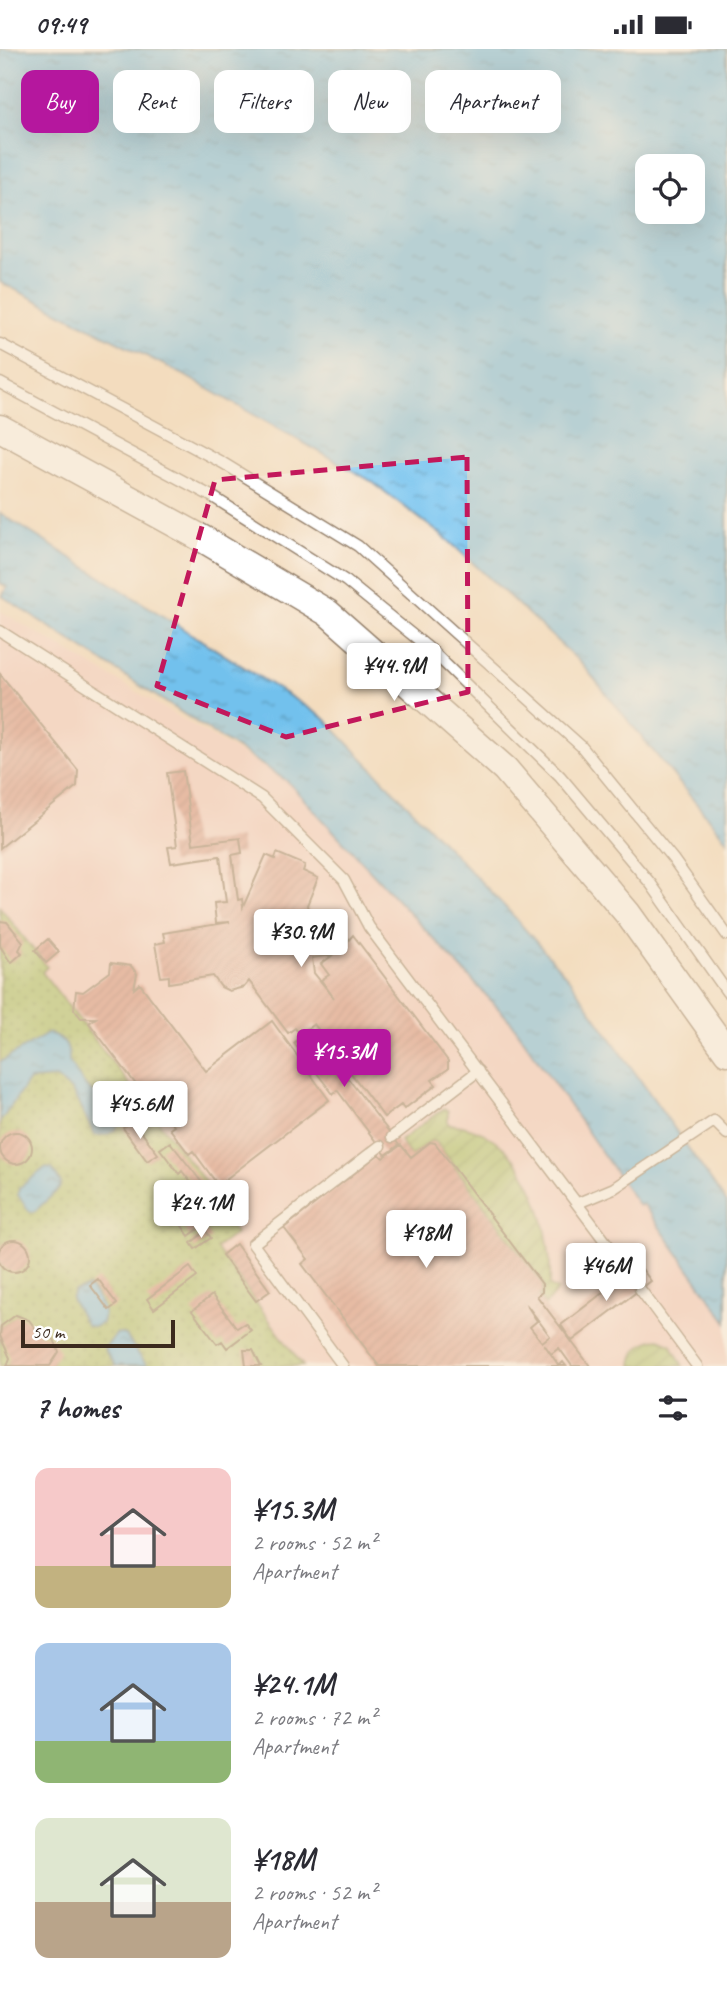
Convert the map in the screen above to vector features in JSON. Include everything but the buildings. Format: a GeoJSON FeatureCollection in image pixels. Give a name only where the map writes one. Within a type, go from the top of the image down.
{"type":"FeatureCollection","features":[{"type":"Feature","properties":{"kind":"street"},"geometry":{"type":"LineString","coordinates":[[0,428],[203,539],[328,613],[505,769],[628,914],[727,1052]]}},
{"type":"Feature","properties":{"kind":"lane"},"geometry":{"type":"LineString","coordinates":[[0,344],[223,463],[358,546],[581,746],[673,859],[727,935]]}},
{"type":"Feature","properties":{"kind":"lane"},"geometry":{"type":"LineString","coordinates":[[0,383],[213,497],[346,581],[431,650],[560,776],[650,884],[727,992]]}},
{"type":"Feature","properties":{"kind":"lane"},"geometry":{"type":"LineString","coordinates":[[0,631],[262,798],[344,880],[369,927],[629,1273]]}},
{"type":"Feature","properties":{"kind":"lane"},"geometry":{"type":"LineString","coordinates":[[392,1137],[478,1071]]}},
{"type":"Feature","properties":{"kind":"lane"},"geometry":{"type":"LineString","coordinates":[[578,1203],[614,1188],[683,1139],[714,1121],[727,1134]]}},
{"type":"Feature","properties":{"kind":"lane"},"geometry":{"type":"LineString","coordinates":[[343,1366],[253,1244],[380,1146]]}},
{"type":"Feature","properties":{"kind":"lane"},"geometry":{"type":"LineString","coordinates":[[640,1289],[697,1366]]}},
{"type":"Feature","properties":{"kind":"highlighted area"},"geometry":{"type":"Polygon","coordinates":[[[467,457],[468,692],[286,737],[157,686],[215,480],[467,457]]]}},
{"type":"Feature","properties":{"kind":"shaded area"},"geometry":{"type":"Polygon","coordinates":[[[0,611],[287,781],[512,1023],[639,1205],[642,1203],[727,1322],[727,1366],[303,1366],[216,1248],[42,972],[47,966],[0,907],[0,611]]]}},
{"type":"Feature","properties":{"kind":"green space"},"geometry":{"type":"Polygon","coordinates":[[[0,907],[47,967],[42,972],[221,1202],[218,1207],[236,1233],[216,1248],[303,1366],[0,1366],[0,907]]]}},
{"type":"Feature","properties":{"kind":"green space"},"geometry":{"type":"Polygon","coordinates":[[[444,1108],[448,1111],[448,1124],[475,1130],[497,1142],[515,1160],[529,1182],[546,1234],[550,1286],[558,1290],[545,1305],[539,1296],[543,1293],[543,1283],[436,1142],[430,1141],[411,1156],[400,1141],[444,1108]]]}},
{"type":"Feature","properties":{"kind":"green space"},"geometry":{"type":"Polygon","coordinates":[[[659,1339],[671,1344],[683,1366],[632,1366],[639,1347],[648,1341],[659,1339]]]}},
{"type":"Feature","properties":{"kind":"water"},"geometry":{"type":"Polygon","coordinates":[[[0,49],[727,49],[727,841],[582,664],[448,540],[371,481],[182,374],[0,282],[0,49]]]}},
{"type":"Feature","properties":{"kind":"water"},"geometry":{"type":"Polygon","coordinates":[[[0,513],[324,718],[508,910],[569,979],[727,1203],[727,1322],[643,1204],[639,1206],[512,1023],[287,781],[2,596],[7,587],[0,583],[0,513]]]}},
{"type":"Feature","properties":{"kind":"water"},"geometry":{"type":"Polygon","coordinates":[[[49,1033],[65,1043],[69,1062],[88,1089],[113,1102],[119,1109],[120,1121],[111,1132],[95,1135],[72,1091],[56,1078],[29,1080],[0,1122],[0,1062],[49,1033]]]}},
{"type":"Feature","properties":{"kind":"water"},"geometry":{"type":"Polygon","coordinates":[[[45,1168],[52,1169],[61,1183],[59,1189],[34,1212],[29,1211],[18,1195],[19,1188],[45,1168]]]}},
{"type":"Feature","properties":{"kind":"water"},"geometry":{"type":"Polygon","coordinates":[[[89,1287],[101,1304],[103,1313],[102,1323],[94,1327],[86,1325],[71,1299],[74,1291],[89,1287]]]}},
{"type":"Feature","properties":{"kind":"water"},"geometry":{"type":"Polygon","coordinates":[[[117,1333],[125,1335],[147,1366],[115,1366],[104,1349],[117,1333]]]}}]}
